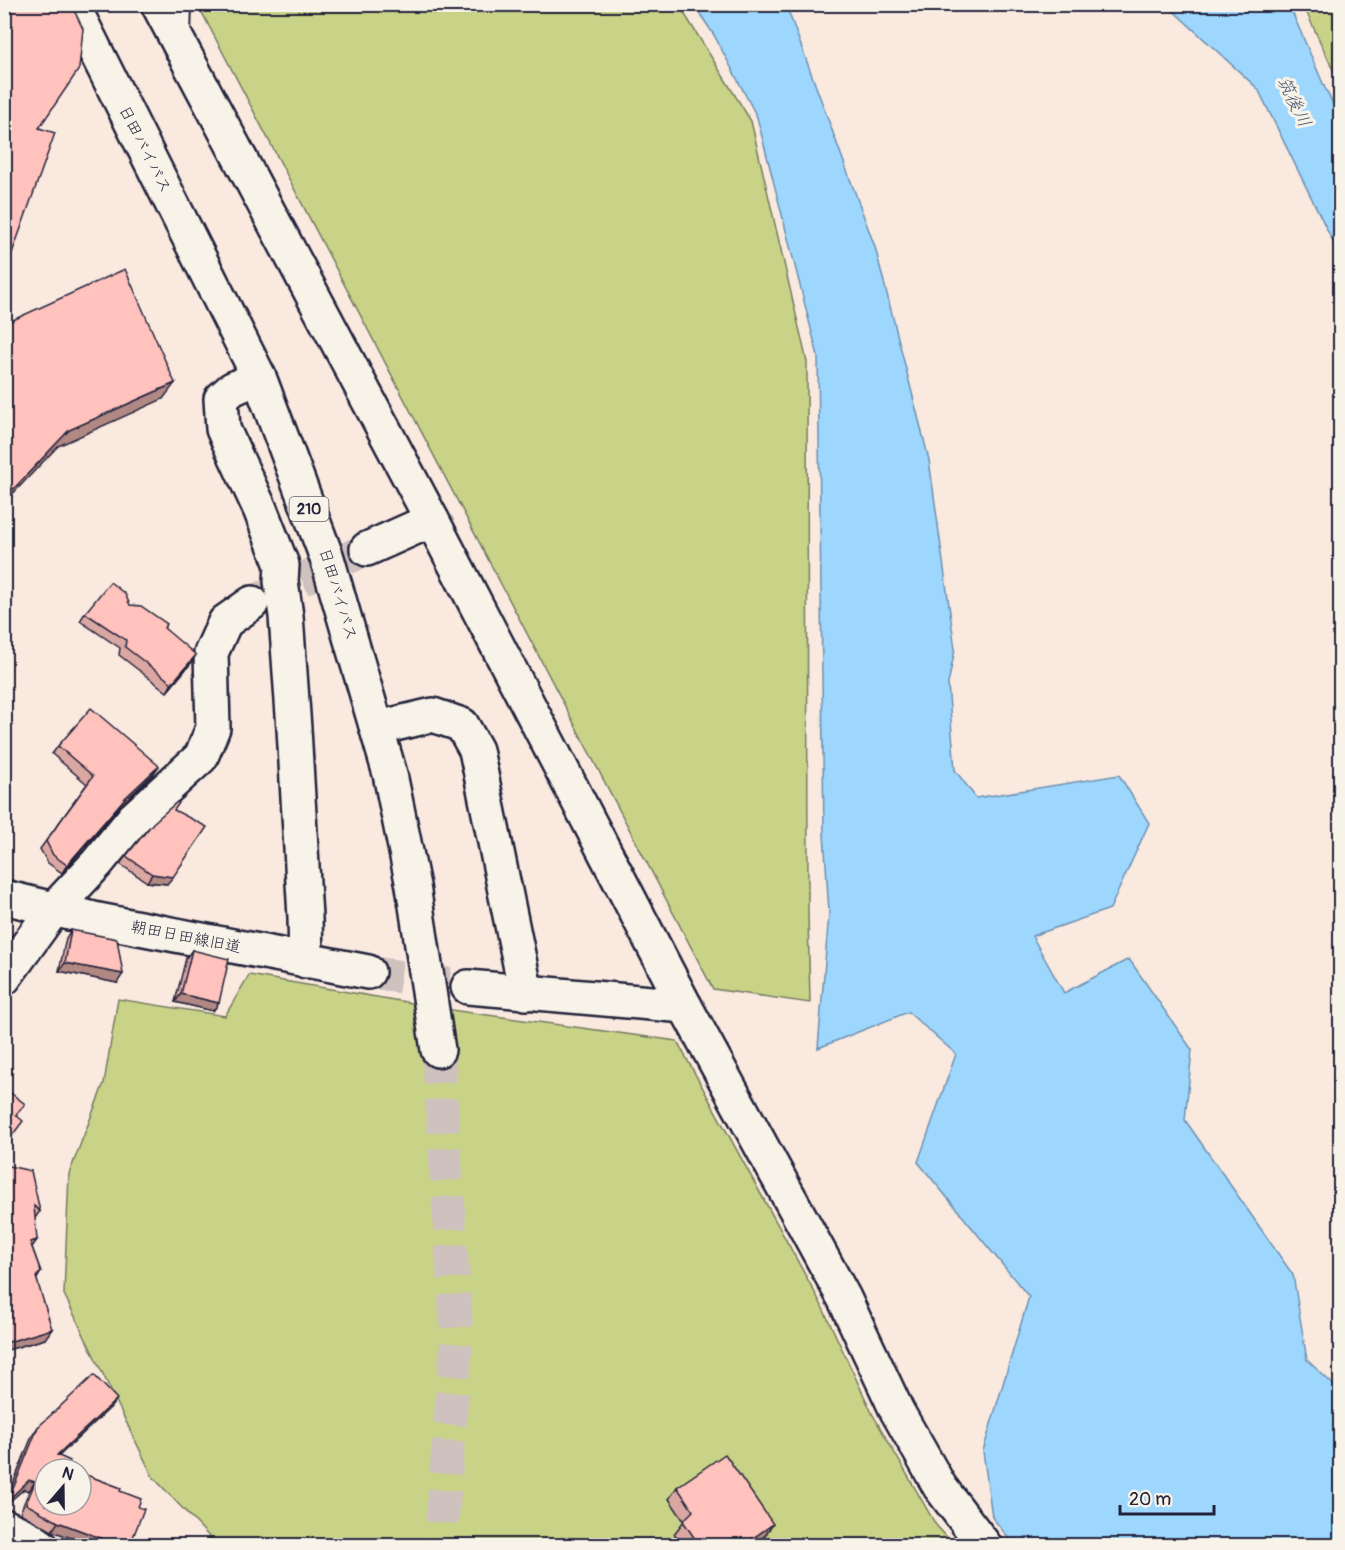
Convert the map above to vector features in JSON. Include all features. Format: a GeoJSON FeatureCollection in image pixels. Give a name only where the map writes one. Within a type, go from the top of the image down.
{"type":"FeatureCollection","features":[{"type":"Feature","properties":{"kind":"main road","name":"日田バイパス"},"geometry":{"type":"LineString","coordinates":[[72,4],[259,377],[327,558],[390,774],[413,886],[438,1050]]}},
{"type":"Feature","properties":{"kind":"main road"},"geometry":{"type":"LineString","coordinates":[[158,4],[432,520],[685,1006],[844,1298],[897,1411],[940,1487],[986,1545]]}},
{"type":"Feature","properties":{"kind":"main road"},"geometry":{"type":"LineString","coordinates":[[259,377],[232,389],[221,399],[223,429],[260,509],[282,565],[280,581],[286,616],[294,729],[306,961]]}},
{"type":"Feature","properties":{"kind":"main road"},"geometry":{"type":"LineString","coordinates":[[367,549],[432,520]]}},
{"type":"Feature","properties":{"kind":"main road"},"geometry":{"type":"LineString","coordinates":[[4,978],[53,910],[97,863],[134,818],[201,757],[213,728],[211,653],[225,622],[252,603]]}},
{"type":"Feature","properties":{"kind":"main road"},"geometry":{"type":"LineString","coordinates":[[378,728],[433,715],[462,725],[476,750],[526,993]]}},
{"type":"Feature","properties":{"kind":"main road","name":"朝田日田線旧道"},"geometry":{"type":"LineString","coordinates":[[4,897],[53,910],[368,972]]}},
{"type":"Feature","properties":{"kind":"main road"},"geometry":{"type":"LineString","coordinates":[[468,987],[685,1006]]}},
{"type":"Feature","properties":{"kind":"main road"},"geometry":{"type":"LineString","coordinates":[[4,1526],[40,1545]]}},
{"type":"Feature","properties":{"kind":"lane"},"geometry":{"type":"LineString","coordinates":[[180,47],[182,4]]}},
{"type":"Feature","properties":{"kind":"green space"},"geometry":{"type":"Polygon","coordinates":[[[198,5],[679,5],[751,121],[807,362],[810,1003],[713,989],[198,5]]]}},
{"type":"Feature","properties":{"kind":"green space"},"geometry":{"type":"Polygon","coordinates":[[[1303,5],[1340,5],[1340,85],[1305,9],[1303,5]]]}},
{"type":"Feature","properties":{"kind":"green space"},"geometry":{"type":"Polygon","coordinates":[[[249,975],[458,1011],[677,1041],[820,1302],[873,1415],[936,1525],[954,1545],[217,1545],[153,1477],[64,1294],[69,1174],[104,1083],[118,999],[225,1016],[249,975]]]}},
{"type":"Feature","properties":{"kind":"water"},"geometry":{"type":"Polygon","coordinates":[[[694,5],[786,5],[875,247],[929,460],[955,649],[948,684],[955,770],[976,798],[1119,775],[1149,823],[1110,909],[1032,936],[1064,993],[1129,959],[1192,1050],[1185,1120],[1293,1275],[1307,1360],[1340,1391],[1340,1545],[1014,1545],[992,1517],[983,1451],[1029,1297],[918,1162],[956,1054],[908,1012],[818,1048],[829,913],[824,833],[818,356],[757,117],[714,35],[694,5]]]}},
{"type":"Feature","properties":{"kind":"water","name":"筑後川"},"geometry":{"type":"Polygon","coordinates":[[[1167,5],[1289,5],[1340,118],[1340,256],[1258,89],[1167,5]]]}},
{"type":"Feature","properties":{"kind":"building"},"geometry":{"type":"Polygon","coordinates":[[[4,4],[71,4],[83,29],[79,69],[39,128],[55,133],[11,256],[4,253],[4,4]]]}},
{"type":"Feature","properties":{"kind":"building"},"geometry":{"type":"Polygon","coordinates":[[[125,269],[175,383],[69,430],[4,499],[4,324],[125,269]]]}},
{"type":"Feature","properties":{"kind":"building"},"geometry":{"type":"Polygon","coordinates":[[[110,582],[125,594],[130,605],[141,606],[167,624],[164,628],[196,655],[172,683],[125,647],[126,640],[85,613],[110,582]]]}},
{"type":"Feature","properties":{"kind":"building"},"geometry":{"type":"Polygon","coordinates":[[[91,708],[159,766],[125,798],[67,865],[53,855],[46,841],[93,776],[58,746],[91,708]]]}},
{"type":"Feature","properties":{"kind":"building"},"geometry":{"type":"Polygon","coordinates":[[[177,802],[179,803],[174,810],[207,827],[173,877],[152,874],[126,856],[153,823],[177,802]]]}},
{"type":"Feature","properties":{"kind":"building"},"geometry":{"type":"Polygon","coordinates":[[[71,930],[117,939],[123,974],[65,963],[71,930]]]}},
{"type":"Feature","properties":{"kind":"building"},"geometry":{"type":"Polygon","coordinates":[[[192,950],[229,959],[219,1003],[181,994],[192,950]]]}},
{"type":"Feature","properties":{"kind":"building"},"geometry":{"type":"Polygon","coordinates":[[[4,1088],[25,1104],[16,1115],[23,1121],[4,1146],[4,1088]]]}},
{"type":"Feature","properties":{"kind":"building"},"geometry":{"type":"Polygon","coordinates":[[[4,1165],[31,1171],[40,1211],[34,1206],[37,1240],[30,1242],[41,1272],[36,1277],[52,1329],[5,1343],[4,1342],[4,1165]]]}},
{"type":"Feature","properties":{"kind":"building"},"geometry":{"type":"Polygon","coordinates":[[[94,1375],[117,1399],[57,1455],[61,1457],[33,1457],[33,1481],[29,1480],[9,1499],[38,1427],[94,1375]]]}},
{"type":"Feature","properties":{"kind":"building"},"geometry":{"type":"Polygon","coordinates":[[[725,1454],[773,1524],[746,1543],[747,1545],[699,1545],[683,1521],[693,1511],[677,1487],[725,1454]]]}},
{"type":"Feature","properties":{"kind":"building"},"geometry":{"type":"Polygon","coordinates":[[[93,1478],[121,1488],[120,1491],[141,1499],[138,1507],[144,1509],[130,1545],[119,1545],[49,1517],[93,1517],[93,1478]]]}},
{"type":"Feature","properties":{"kind":"building"},"geometry":{"type":"Polygon","coordinates":[[[33,1487],[33,1508],[26,1504],[33,1487]]]}},
{"type":"Feature","properties":{"kind":"tunnel"},"geometry":{"type":"LineString","coordinates":[[257,600],[367,549]]}},
{"type":"Feature","properties":{"kind":"tunnel"},"geometry":{"type":"LineString","coordinates":[[368,972],[468,987]]}},
{"type":"Feature","properties":{"kind":"tunnel"},"geometry":{"type":"LineString","coordinates":[[438,1050],[457,1336],[440,1546]]}}]}
